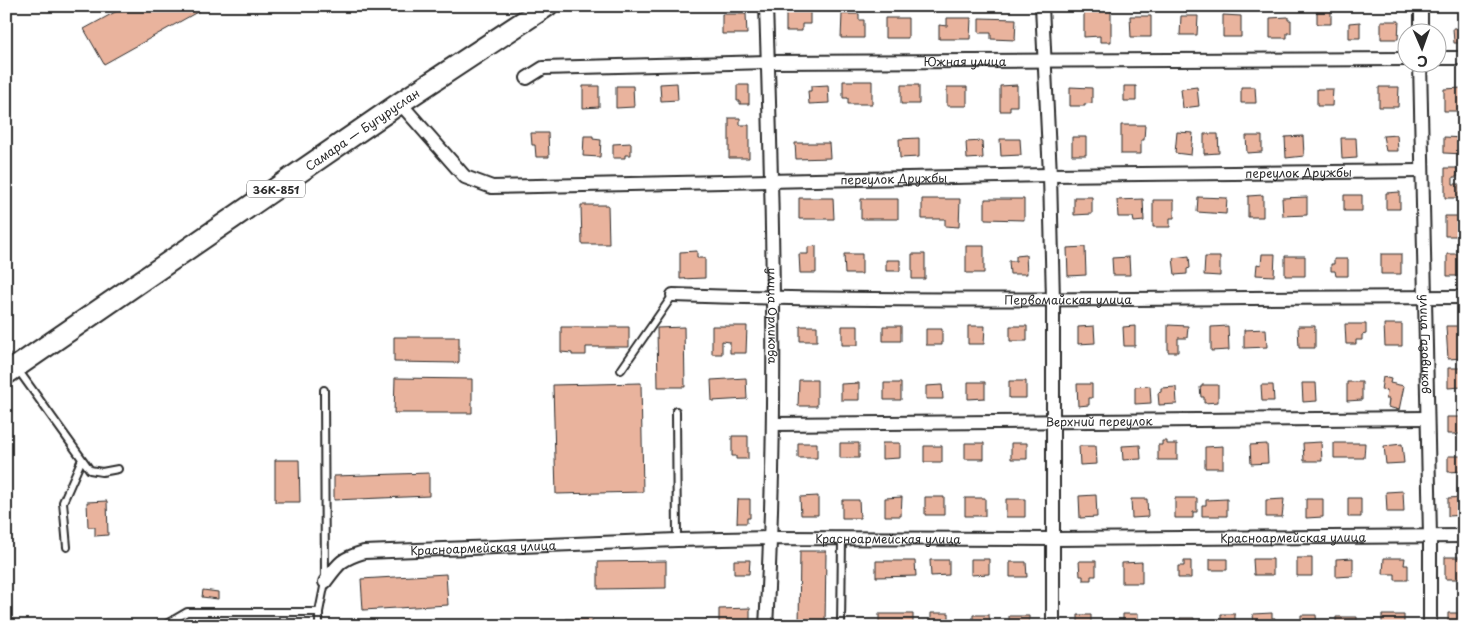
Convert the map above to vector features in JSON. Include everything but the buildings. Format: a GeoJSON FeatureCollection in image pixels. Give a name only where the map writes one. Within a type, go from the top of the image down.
{"type":"FeatureCollection","features":[{"type":"Feature","properties":{"kind":"main road","name":"Самара — Бугуруслан"},"geometry":{"type":"LineString","coordinates":[[10,366],[547,6]]}},
{"type":"Feature","properties":{"kind":"street","name":"улица Орликова"},"geometry":{"type":"LineString","coordinates":[[766,6],[773,298],[771,538],[766,626]]}},
{"type":"Feature","properties":{"kind":"street"},"geometry":{"type":"LineString","coordinates":[[1042,6],[1043,60],[1050,175],[1053,300],[1053,626]]}},
{"type":"Feature","properties":{"kind":"street"},"geometry":{"type":"LineString","coordinates":[[1421,6],[1421,22]]}},
{"type":"Feature","properties":{"kind":"street","name":"Южная улица"},"geometry":{"type":"LineString","coordinates":[[527,78],[543,68],[768,62],[1398,58]]}},
{"type":"Feature","properties":{"kind":"street"},"geometry":{"type":"LineString","coordinates":[[1448,58],[1464,58]]}},
{"type":"Feature","properties":{"kind":"street","name":"улица Газовиков"},"geometry":{"type":"LineString","coordinates":[[1420,72],[1426,418],[1430,536],[1430,626]]}},
{"type":"Feature","properties":{"kind":"street","name":"переулок Дружбы"},"geometry":{"type":"LineString","coordinates":[[400,103],[466,177],[492,187],[1050,175],[1422,171]]}},
{"type":"Feature","properties":{"kind":"street","name":"Первомайская улица"},"geometry":{"type":"LineString","coordinates":[[673,296],[1053,300],[1464,297]]}},
{"type":"Feature","properties":{"kind":"street","name":"Верхний переулок"},"geometry":{"type":"LineString","coordinates":[[773,424],[1426,418]]}},
{"type":"Feature","properties":{"kind":"street","name":"Красноармейская улица"},"geometry":{"type":"LineString","coordinates":[[325,582],[339,563],[348,557],[364,552],[771,538],[1054,539],[1464,536]]}},
{"type":"Feature","properties":{"kind":"lane"},"geometry":{"type":"LineString","coordinates":[[622,370],[673,296]]}},
{"type":"Feature","properties":{"kind":"lane"},"geometry":{"type":"LineString","coordinates":[[10,366],[90,470],[102,472],[118,469]]}},
{"type":"Feature","properties":{"kind":"lane"},"geometry":{"type":"LineString","coordinates":[[319,626],[319,612],[325,582],[324,390]]}},
{"type":"Feature","properties":{"kind":"lane"},"geometry":{"type":"LineString","coordinates":[[676,411],[677,540]]}},
{"type":"Feature","properties":{"kind":"lane"},"geometry":{"type":"LineString","coordinates":[[67,547],[63,502],[82,459]]}},
{"type":"Feature","properties":{"kind":"lane"},"geometry":{"type":"LineString","coordinates":[[841,626],[842,538]]}},
{"type":"Feature","properties":{"kind":"lane"},"geometry":{"type":"LineString","coordinates":[[163,626],[187,612],[319,612]]}}]}
